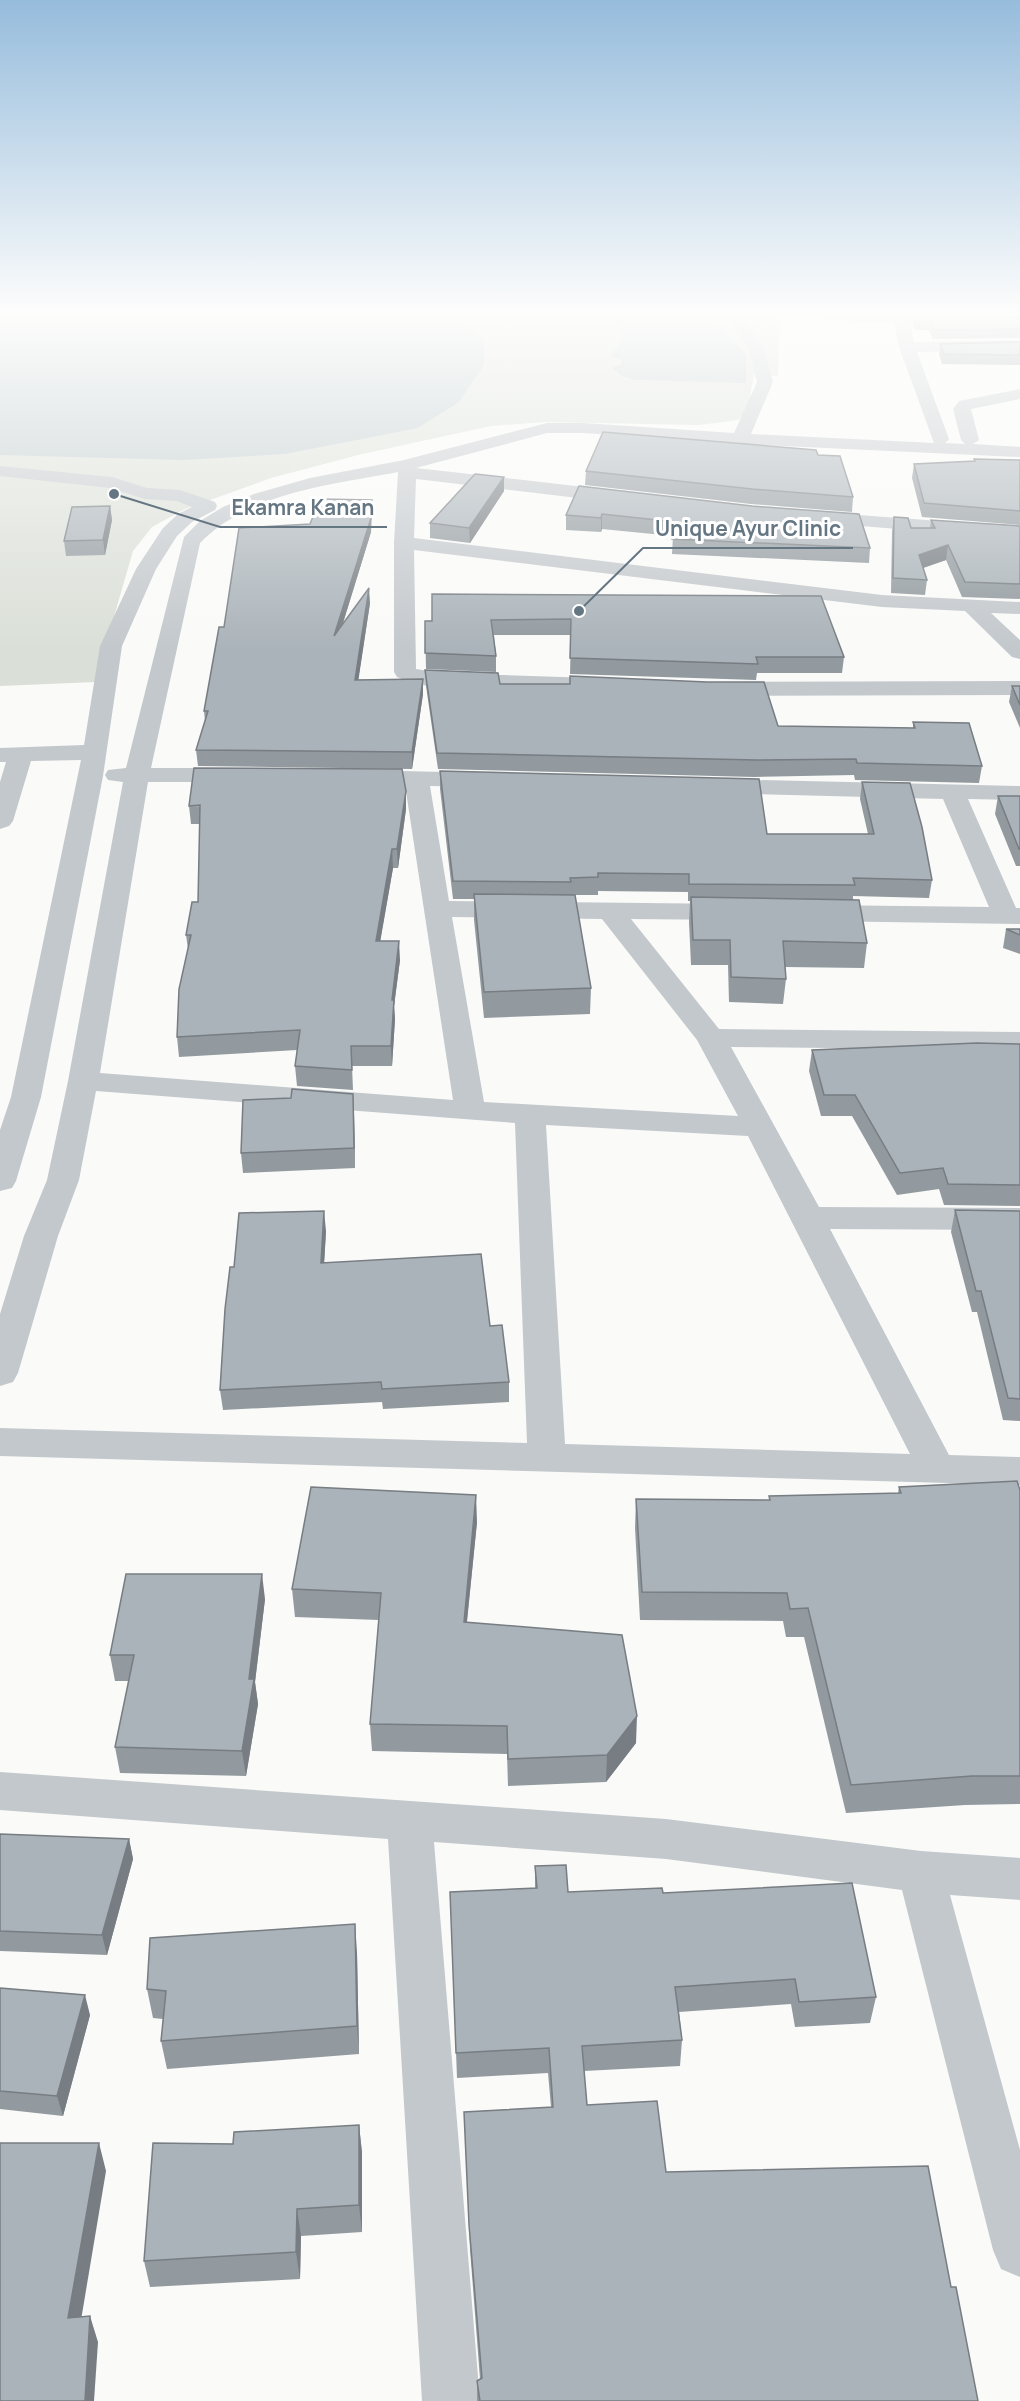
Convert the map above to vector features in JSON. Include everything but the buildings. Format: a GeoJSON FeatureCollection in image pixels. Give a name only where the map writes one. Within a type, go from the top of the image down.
{"type":"FeatureCollection","features":[{"type":"Feature","properties":{"kind":"street"},"geometry":{"type":"LineString","coordinates":[[0,1181],[26,1097],[91,776],[111,646],[146,569],[170,532],[185,518],[208,506],[277,482],[507,427]]}},
{"type":"Feature","properties":{"kind":"street"},"geometry":{"type":"LineString","coordinates":[[661,427],[1020,452]]}},
{"type":"Feature","properties":{"kind":"street"},"geometry":{"type":"LineString","coordinates":[[743,434],[746,427]]}},
{"type":"Feature","properties":{"kind":"street"},"geometry":{"type":"LineString","coordinates":[[936,427],[940,439]]}},
{"type":"Feature","properties":{"kind":"street"},"geometry":{"type":"LineString","coordinates":[[967,427],[970,440]]}},
{"type":"Feature","properties":{"kind":"street"},"geometry":{"type":"LineString","coordinates":[[2,1361],[41,1236],[63,1180],[83,1081],[137,774],[191,541],[207,525],[230,511],[261,498],[310,484],[406,469],[547,428],[1020,442]]}},
{"type":"Feature","properties":{"kind":"street"},"geometry":{"type":"LineString","coordinates":[[406,469],[644,500]]}},
{"type":"Feature","properties":{"kind":"street"},"geometry":{"type":"LineString","coordinates":[[406,469],[405,672],[416,678],[614,686]]}},
{"type":"Feature","properties":{"kind":"street"},"geometry":{"type":"LineString","coordinates":[[0,471],[112,483],[145,493],[180,496],[208,506]]}},
{"type":"Feature","properties":{"kind":"street"},"geometry":{"type":"LineString","coordinates":[[798,516],[1020,533]]}},
{"type":"Feature","properties":{"kind":"street"},"geometry":{"type":"LineString","coordinates":[[404,543],[882,601]]}},
{"type":"Feature","properties":{"kind":"street"},"geometry":{"type":"LineString","coordinates":[[405,601],[428,601]]}},
{"type":"Feature","properties":{"kind":"street"},"geometry":{"type":"LineString","coordinates":[[715,601],[882,601],[1020,608]]}},
{"type":"Feature","properties":{"kind":"street"},"geometry":{"type":"LineString","coordinates":[[971,606],[1020,652]]}},
{"type":"Feature","properties":{"kind":"street"},"geometry":{"type":"LineString","coordinates":[[706,689],[1020,688]]}},
{"type":"Feature","properties":{"kind":"street"},"geometry":{"type":"LineString","coordinates":[[0,821],[10,755],[95,752]]}},
{"type":"Feature","properties":{"kind":"street"},"geometry":{"type":"LineString","coordinates":[[91,776],[137,774],[253,776]]}},
{"type":"Feature","properties":{"kind":"street"},"geometry":{"type":"LineString","coordinates":[[335,777],[512,780]]}},
{"type":"Feature","properties":{"kind":"street"},"geometry":{"type":"LineString","coordinates":[[416,778],[470,1111]]}},
{"type":"Feature","properties":{"kind":"street"},"geometry":{"type":"LineString","coordinates":[[690,785],[1020,793]]}},
{"type":"Feature","properties":{"kind":"street"},"geometry":{"type":"LineString","coordinates":[[796,913],[1013,916],[952,792]]}},
{"type":"Feature","properties":{"kind":"street"},"geometry":{"type":"LineString","coordinates":[[438,909],[762,913]]}},
{"type":"Feature","properties":{"kind":"street"},"geometry":{"type":"LineString","coordinates":[[610,911],[711,1038],[808,1218],[937,1469]]}},
{"type":"Feature","properties":{"kind":"street"},"geometry":{"type":"LineString","coordinates":[[711,1038],[1020,1041]]}},
{"type":"Feature","properties":{"kind":"street"},"geometry":{"type":"LineString","coordinates":[[83,1081],[470,1111],[759,1127]]}},
{"type":"Feature","properties":{"kind":"street"},"geometry":{"type":"LineString","coordinates":[[530,1114],[547,1460]]}},
{"type":"Feature","properties":{"kind":"street"},"geometry":{"type":"LineString","coordinates":[[808,1218],[1020,1219]]}},
{"type":"Feature","properties":{"kind":"street"},"geometry":{"type":"LineString","coordinates":[[0,1442],[547,1460],[1020,1471]]}},
{"type":"Feature","properties":{"kind":"street"},"geometry":{"type":"LineString","coordinates":[[0,1791],[666,1839],[921,1872],[1020,1879]]}},
{"type":"Feature","properties":{"kind":"street"},"geometry":{"type":"LineString","coordinates":[[410,1821],[451,2401]]}},
{"type":"Feature","properties":{"kind":"street"},"geometry":{"type":"LineString","coordinates":[[921,1872],[1020,2250]]}},
{"type":"Feature","properties":{"kind":"shaded area"},"geometry":{"type":"Polygon","coordinates":[[[0,427],[486,427],[362,454],[271,478],[185,509],[152,527],[133,551],[95,682],[0,686],[0,427]]]}},
{"type":"Feature","properties":{"kind":"shaded area"},"geometry":{"type":"Polygon","coordinates":[[[0,427],[420,427],[285,454],[183,460],[0,455],[0,427]]]}},
{"type":"Feature","properties":{"kind":"place","name":"Ekamra Kanan"},"geometry":{"type":"Point","coordinates":[114,494]}},
{"type":"Feature","properties":{"kind":"place","name":"Unique Ayur Clinic"},"geometry":{"type":"Point","coordinates":[579,611]}}]}
